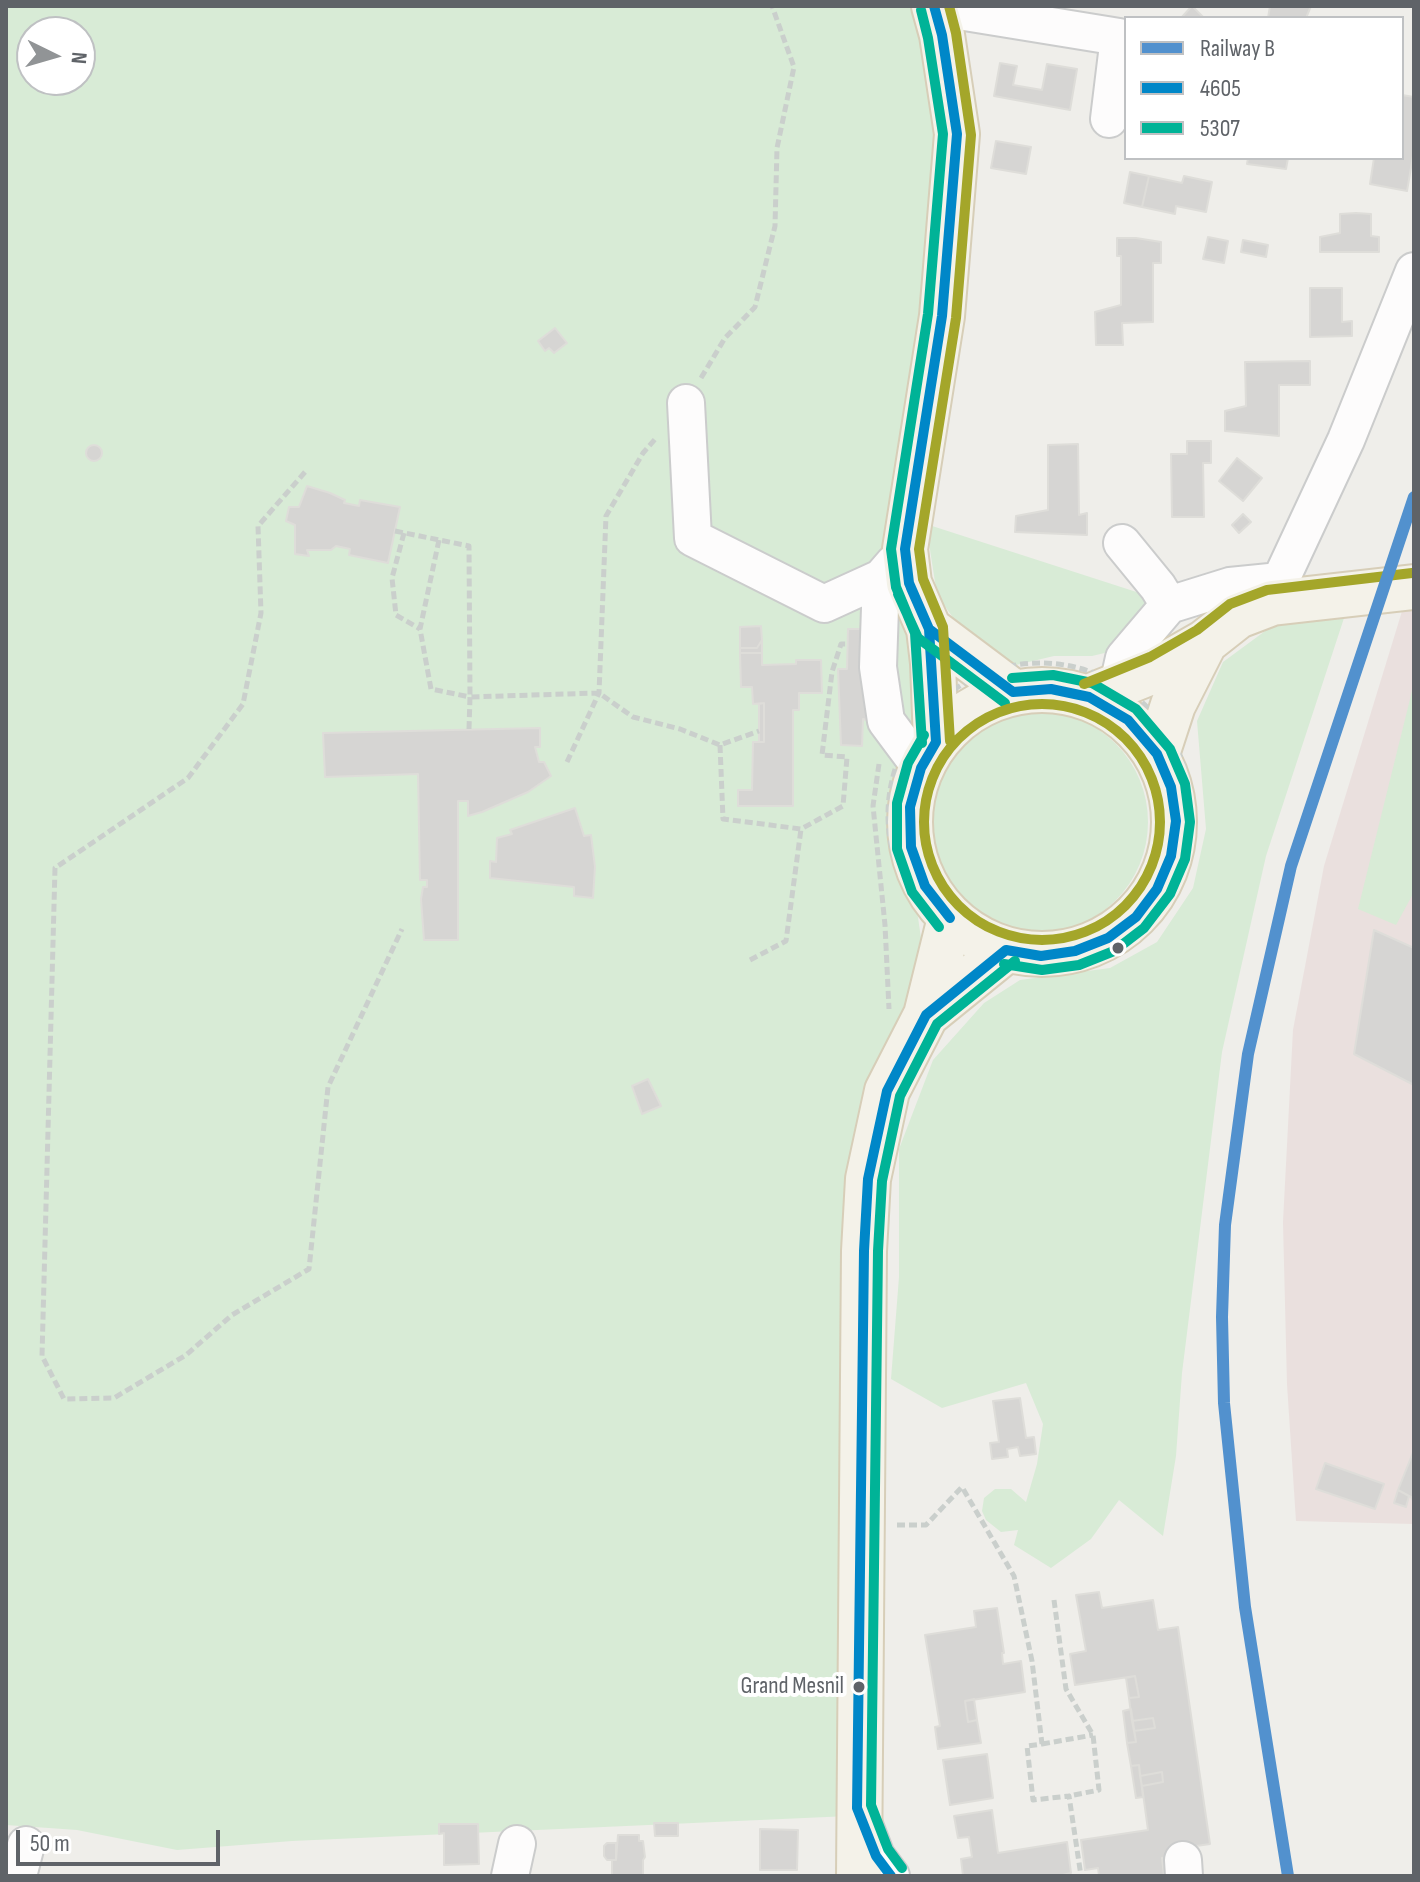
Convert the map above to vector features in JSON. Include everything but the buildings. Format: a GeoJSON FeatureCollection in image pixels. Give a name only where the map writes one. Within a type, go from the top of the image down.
{"type":"FeatureCollection","features":[{"type":"Feature","properties":{"kind":"main road"},"geometry":{"type":"LineString","coordinates":[[934,6],[942,35],[957,134],[942,316],[893,563],[909,583],[929,629],[933,663],[924,741],[910,807],[911,847],[925,886],[948,926],[976,938],[1000,955],[1041,956],[1075,951],[1108,938],[1136,917],[1157,889],[1171,856],[1176,821],[1161,742],[1173,705],[1205,642]]}},
{"type":"Feature","properties":{"kind":"main road"},"geometry":{"type":"LineString","coordinates":[[929,629],[1000,682],[1051,689],[1103,691],[1156,670],[1205,642],[1276,592],[1331,596],[1414,587]]}},
{"type":"Feature","properties":{"kind":"main road"},"geometry":{"type":"LineString","coordinates":[[924,741],[983,702],[1000,682]]}},
{"type":"Feature","properties":{"kind":"main road"},"geometry":{"type":"LineString","coordinates":[[1103,691],[1128,720],[1161,742]]}},
{"type":"Feature","properties":{"kind":"main road"},"geometry":{"type":"LineString","coordinates":[[859,1876],[857,1808],[864,1251],[868,1179],[887,1091],[926,1015],[948,926]]}},
{"type":"Feature","properties":{"kind":"main road"},"geometry":{"type":"LineString","coordinates":[[926,1015],[1000,955]]}},
{"type":"Feature","properties":{"kind":"street"},"geometry":{"type":"LineString","coordinates":[[934,6],[1119,37],[1109,119]]}},
{"type":"Feature","properties":{"kind":"street"},"geometry":{"type":"LineString","coordinates":[[1103,691],[1124,658],[1169,605],[1230,586],[1276,592],[1346,440],[1414,271]]}},
{"type":"Feature","properties":{"kind":"street"},"geometry":{"type":"LineString","coordinates":[[686,403],[693,538],[824,604],[893,563]]}},
{"type":"Feature","properties":{"kind":"street"},"geometry":{"type":"LineString","coordinates":[[1122,543],[1169,605]]}},
{"type":"Feature","properties":{"kind":"street"},"geometry":{"type":"LineString","coordinates":[[893,563],[878,667],[886,721],[924,741]]}},
{"type":"Feature","properties":{"kind":"street"},"geometry":{"type":"LineString","coordinates":[[857,1808],[876,1856],[891,1876]]}},
{"type":"Feature","properties":{"kind":"path"},"geometry":{"type":"LineString","coordinates":[[305,472],[258,526],[261,613],[243,704],[188,778],[55,868],[42,1356],[64,1399],[114,1398],[186,1355],[232,1315],[309,1269],[328,1087],[402,929]]}},
{"type":"Feature","properties":{"kind":"path"},"geometry":{"type":"LineString","coordinates":[[395,531],[469,546],[469,729]]}},
{"type":"Feature","properties":{"kind":"path"},"geometry":{"type":"LineString","coordinates":[[404,533],[392,578],[396,615],[420,629]]}},
{"type":"Feature","properties":{"kind":"path"},"geometry":{"type":"LineString","coordinates":[[439,540],[420,629],[431,689],[470,697],[599,693],[633,717],[680,729],[720,745],[759,731]]}},
{"type":"Feature","properties":{"kind":"path"},"geometry":{"type":"LineString","coordinates":[[720,745],[723,819],[801,829],[843,806],[847,757],[822,755],[832,672],[841,644],[847,644]]}},
{"type":"Feature","properties":{"kind":"path"},"geometry":{"type":"LineString","coordinates":[[1050,663],[1075,667],[1103,691],[1141,701],[1161,742],[1183,763],[1192,813],[1184,862],[1161,907],[1125,941],[1103,954],[1080,962],[1030,967],[959,944],[948,926],[922,911],[897,867],[891,843],[890,793],[896,768],[924,741],[955,689],[1000,682],[1025,664],[1050,663]]}},
{"type":"Feature","properties":{"kind":"path"},"geometry":{"type":"LineString","coordinates":[[750,960],[786,941],[801,829]]}},
{"type":"Feature","properties":{"kind":"path"},"geometry":{"type":"LineString","coordinates":[[862,1525],[926,1525],[962,1487],[1014,1576],[1032,1661],[1042,1744]]}},
{"type":"Feature","properties":{"kind":"path"},"geometry":{"type":"LineString","coordinates":[[1054,1600],[1066,1689],[1093,1735],[1099,1790],[1033,1800],[1027,1746],[1093,1735]]}},
{"type":"Feature","properties":{"kind":"path"},"geometry":{"type":"LineString","coordinates":[[1069,1796],[1081,1876]]}},
{"type":"Feature","properties":{"kind":"shaded area"},"geometry":{"type":"Polygon","coordinates":[[[1414,606],[1414,1524],[1296,1521],[1287,1384],[1283,1222],[1293,1030],[1324,866],[1403,608],[1414,606]]]}},
{"type":"Feature","properties":{"kind":"green space"},"geometry":{"type":"Polygon","coordinates":[[[6,6],[922,6],[942,140],[931,324],[873,605],[922,945],[842,1334],[849,1816],[292,1841],[177,1850],[77,1830],[6,1825],[6,6]]]}},
{"type":"Feature","properties":{"kind":"green space"},"geometry":{"type":"Polygon","coordinates":[[[926,524],[1155,598],[1117,650],[1092,656],[1054,656],[1016,665],[983,649],[961,629],[937,595],[926,524]]]}},
{"type":"Feature","properties":{"kind":"green space"},"geometry":{"type":"Polygon","coordinates":[[[892,599],[918,648],[917,723],[908,732],[897,720],[892,599]]]}},
{"type":"Feature","properties":{"kind":"green space"},"geometry":{"type":"Polygon","coordinates":[[[1345,615],[1266,856],[1222,1052],[1182,1373],[1176,1456],[1163,1536],[1119,1500],[1091,1539],[1051,1568],[1014,1545],[1018,1530],[1001,1532],[986,1520],[982,1511],[984,1498],[995,1489],[1011,1489],[1026,1502],[1037,1464],[1043,1424],[1026,1383],[942,1408],[891,1379],[899,1277],[899,1149],[933,1060],[984,1003],[1020,980],[1110,968],[1157,942],[1193,888],[1206,829],[1197,721],[1223,662],[1276,623],[1345,615]]]}},
{"type":"Feature","properties":{"kind":"green space"},"geometry":{"type":"Polygon","coordinates":[[[1414,683],[1414,892],[1396,925],[1358,909],[1414,683]]]}},
{"type":"Feature","properties":{"kind":"green space"},"geometry":{"type":"Polygon","coordinates":[[[1037,711],[1059,713],[1079,720],[1099,730],[1115,744],[1129,760],[1139,780],[1146,800],[1146,844],[1139,864],[1129,884],[1115,900],[1099,914],[1079,924],[1059,931],[1037,933],[1015,931],[995,924],[975,914],[959,900],[945,884],[935,864],[928,844],[926,822],[928,800],[935,780],[945,760],[959,744],[975,730],[995,720],[1015,713],[1037,711]]]}},
{"type":"Feature","properties":{"kind":"rail line","name":"B"},"geometry":{"type":"LineString","coordinates":[[1288,1876],[1245,1607],[1224,1403],[1222,1317],[1225,1225],[1248,1054],[1291,866],[1414,497]]}},
{"type":"Feature","properties":{"kind":"transit line","name":"4605"},"geometry":{"type":"LineString","coordinates":[[934,6],[942,35],[957,134],[942,316],[905,549],[909,583],[929,629],[936,742]]}},
{"type":"Feature","properties":{"kind":"transit line"},"geometry":{"type":"LineString","coordinates":[[949,6],[971,135],[956,318],[919,549],[923,579],[943,627],[950,741]]}},
{"type":"Feature","properties":{"kind":"transit line","name":"5307"},"geometry":{"type":"LineString","coordinates":[[921,10],[943,134],[928,314],[891,549],[896,587],[915,633],[922,743]]}},
{"type":"Feature","properties":{"kind":"transit line"},"geometry":{"type":"LineString","coordinates":[[1084,684],[1150,657],[1197,630],[1230,604],[1267,590],[1412,573]]}},
{"type":"Feature","properties":{"kind":"transit line","name":"4605"},"geometry":{"type":"LineString","coordinates":[[911,588],[929,629],[1013,692]]}},
{"type":"Feature","properties":{"kind":"transit line","name":"5307"},"geometry":{"type":"LineString","coordinates":[[898,594],[918,638],[1005,703]]}},
{"type":"Feature","properties":{"kind":"transit line","name":"5307"},"geometry":{"type":"LineString","coordinates":[[1004,964],[1042,970],[1079,965],[1114,951],[1144,928],[1170,894],[1185,859],[1190,822],[1185,784],[1170,749],[1136,709],[1092,683],[1053,675],[1012,678]]}},
{"type":"Feature","properties":{"kind":"transit line","name":"4605"},"geometry":{"type":"LineString","coordinates":[[1006,950],[1041,956],[1075,951],[1108,938],[1136,917],[1157,889],[1171,856],[1176,821],[1171,787],[1157,754],[1128,720],[1089,697],[1051,689],[1013,692]]}},
{"type":"Feature","properties":{"kind":"transit line"},"geometry":{"type":"LineString","coordinates":[[1042,704],[1065,706],[1087,713],[1126,738],[1151,777],[1158,799],[1160,822],[1158,845],[1151,867],[1126,906],[1087,931],[1065,938],[1042,940],[1019,938],[997,931],[958,906],[933,867],[926,845],[924,822],[926,799],[933,777],[958,738],[997,713],[1019,706],[1042,704]]}},
{"type":"Feature","properties":{"kind":"transit line","name":"5307"},"geometry":{"type":"LineString","coordinates":[[924,735],[908,763],[897,803],[897,849],[912,892],[939,927]]}},
{"type":"Feature","properties":{"kind":"transit line","name":"4605"},"geometry":{"type":"LineString","coordinates":[[936,742],[921,768],[910,807],[911,847],[925,886],[950,918]]}},
{"type":"Feature","properties":{"kind":"transit line","name":"4605"},"geometry":{"type":"LineString","coordinates":[[891,1876],[876,1856],[857,1808],[864,1251],[868,1179],[887,1091],[926,1015],[1006,950]]}},
{"type":"Feature","properties":{"kind":"transit line","name":"5307"},"geometry":{"type":"LineString","coordinates":[[902,1868],[888,1849],[871,1805],[878,1251],[882,1181],[900,1096],[937,1024],[1015,961]]}},
{"type":"Feature","properties":{"kind":"place","name":"Grand Mesnil"},"geometry":{"type":"Point","coordinates":[859,1687]}}]}
